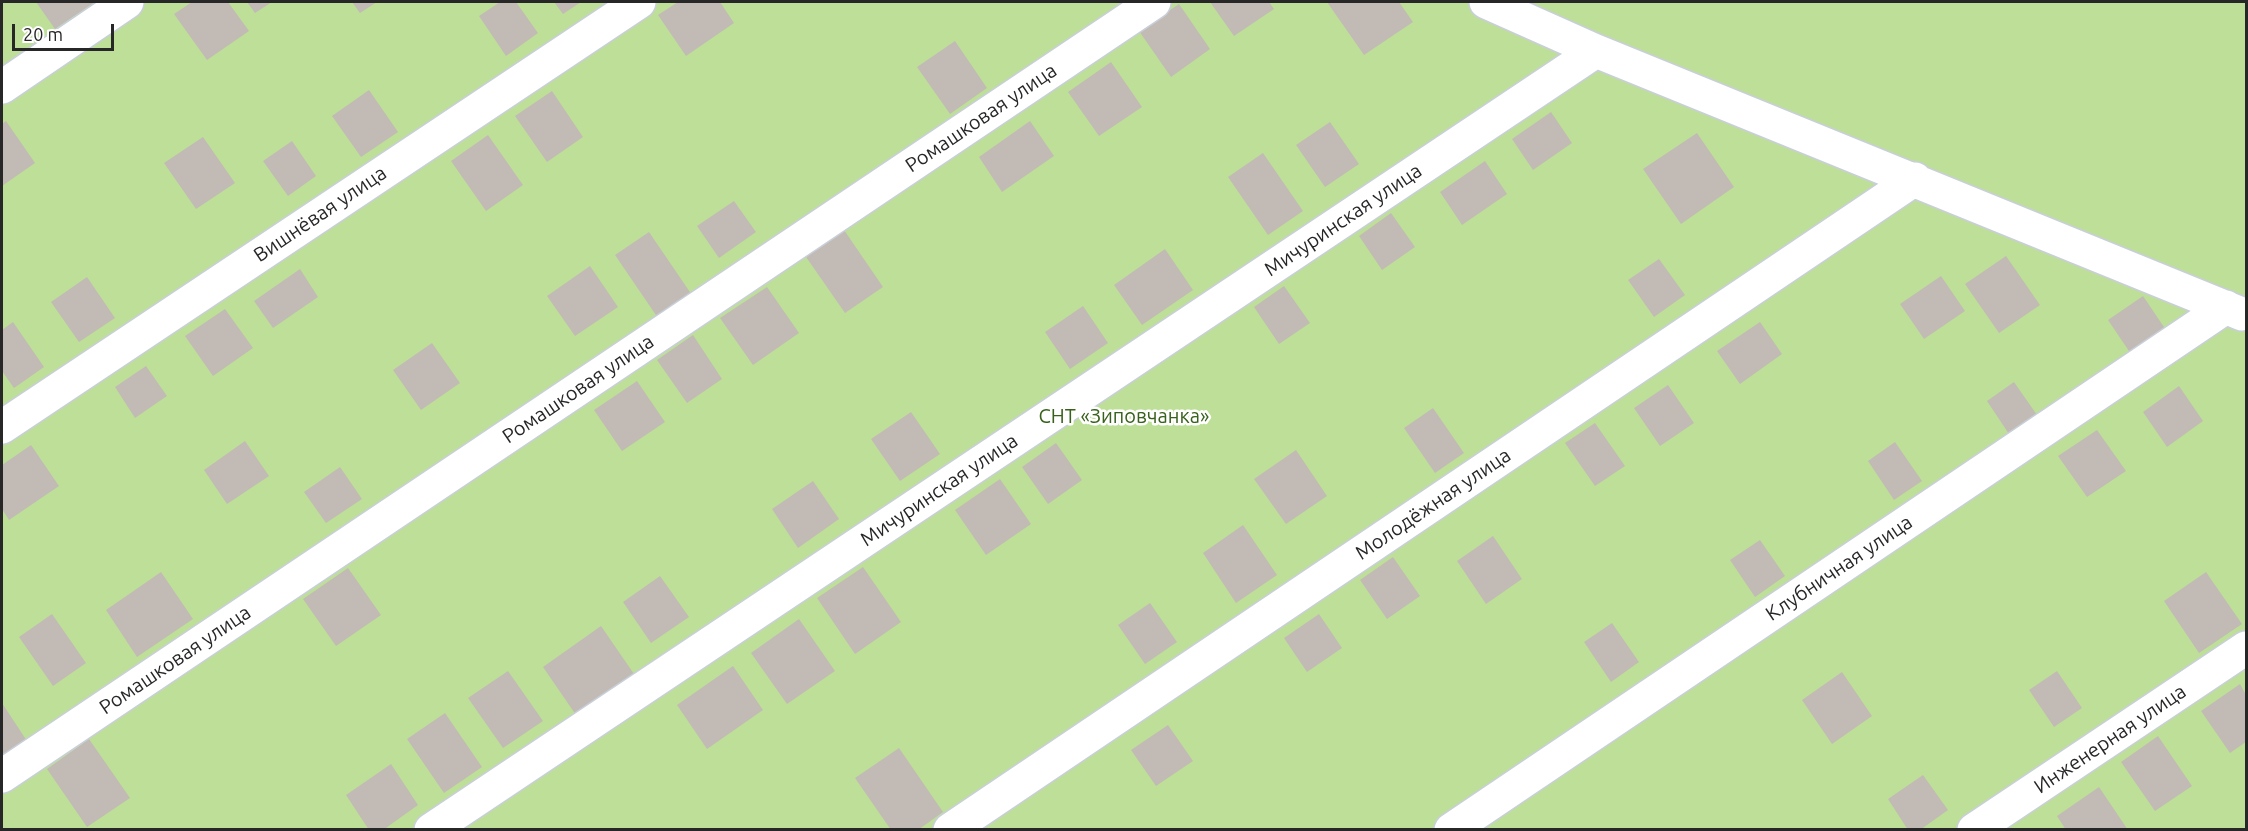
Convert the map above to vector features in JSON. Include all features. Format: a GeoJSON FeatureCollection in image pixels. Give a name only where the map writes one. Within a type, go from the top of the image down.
{"type":"FeatureCollection","features":[{"type":"Feature","properties":{"kind":"street"},"geometry":{"type":"LineString","coordinates":[[2,87],[127,2]]}},
{"type":"Feature","properties":{"kind":"street","name":"Вишнёвая улица"},"geometry":{"type":"LineString","coordinates":[[2,427],[639,2]]}},
{"type":"Feature","properties":{"kind":"street","name":"Ромашковая улица"},"geometry":{"type":"LineString","coordinates":[[2,776],[1154,2]]}},
{"type":"Feature","properties":{"kind":"street"},"geometry":{"type":"LineString","coordinates":[[1486,2],[1596,51],[2236,311]]}},
{"type":"Feature","properties":{"kind":"street","name":"Мичуринская улица"},"geometry":{"type":"LineString","coordinates":[[431,830],[1596,51]]}},
{"type":"Feature","properties":{"kind":"street","name":"Молодёжная улица"},"geometry":{"type":"LineString","coordinates":[[950,830],[1915,180]]}},
{"type":"Feature","properties":{"kind":"street","name":"Клубничная улица"},"geometry":{"type":"LineString","coordinates":[[1451,830],[2236,311]]}},
{"type":"Feature","properties":{"kind":"street","name":"Инженерная улица"},"geometry":{"type":"LineString","coordinates":[[1974,830],[2247,648]]}},
{"type":"Feature","properties":{"kind":"green space","name":"СНТ «Зиповчанка»"},"geometry":{"type":"Polygon","coordinates":[[[2,2],[2246,2],[2246,829],[2,830],[2,2]]]}},
{"type":"Feature","properties":{"kind":"building"},"geometry":{"type":"Polygon","coordinates":[[[36,2],[95,2],[55,29],[36,2]]]}},
{"type":"Feature","properties":{"kind":"building"},"geometry":{"type":"Polygon","coordinates":[[[192,2],[228,2],[249,31],[207,60],[174,14],[192,2]]]}},
{"type":"Feature","properties":{"kind":"building"},"geometry":{"type":"Polygon","coordinates":[[[247,2],[272,2],[255,13],[247,2]]]}},
{"type":"Feature","properties":{"kind":"building"},"geometry":{"type":"Polygon","coordinates":[[[352,2],[377,2],[360,13],[352,2]]]}},
{"type":"Feature","properties":{"kind":"building"},"geometry":{"type":"Polygon","coordinates":[[[500,2],[516,2],[538,33],[506,56],[479,16],[500,2]]]}},
{"type":"Feature","properties":{"kind":"building"},"geometry":{"type":"Polygon","coordinates":[[[554,2],[581,2],[563,14],[554,2]]]}},
{"type":"Feature","properties":{"kind":"building"},"geometry":{"type":"Polygon","coordinates":[[[678,2],[720,2],[734,23],[686,56],[658,15],[678,2]]]}},
{"type":"Feature","properties":{"kind":"building"},"geometry":{"type":"Polygon","coordinates":[[[1210,2],[1269,2],[1274,9],[1234,36],[1210,2]]]}},
{"type":"Feature","properties":{"kind":"building"},"geometry":{"type":"Polygon","coordinates":[[[1327,2],[1399,2],[1413,22],[1364,55],[1327,2]]]}},
{"type":"Feature","properties":{"kind":"building"},"geometry":{"type":"Polygon","coordinates":[[[1179,4],[1210,49],[1171,77],[1139,31],[1179,4]]]}},
{"type":"Feature","properties":{"kind":"building"},"geometry":{"type":"Polygon","coordinates":[[[955,41],[987,88],[950,114],[917,67],[955,41]]]}},
{"type":"Feature","properties":{"kind":"building"},"geometry":{"type":"Polygon","coordinates":[[[1111,62],[1142,107],[1099,136],[1068,92],[1111,62]]]}},
{"type":"Feature","properties":{"kind":"building"},"geometry":{"type":"Polygon","coordinates":[[[369,90],[398,132],[361,157],[332,116],[369,90]]]}},
{"type":"Feature","properties":{"kind":"building"},"geometry":{"type":"Polygon","coordinates":[[[552,91],[583,137],[547,162],[515,116],[552,91]]]}},
{"type":"Feature","properties":{"kind":"building"},"geometry":{"type":"Polygon","coordinates":[[[1551,112],[1572,143],[1533,170],[1512,139],[1551,112]]]}},
{"type":"Feature","properties":{"kind":"building"},"geometry":{"type":"Polygon","coordinates":[[[6,121],[35,163],[2,186],[2,124],[6,121]]]}},
{"type":"Feature","properties":{"kind":"building"},"geometry":{"type":"Polygon","coordinates":[[[1030,121],[1054,156],[1002,192],[979,157],[1030,121]]]}},
{"type":"Feature","properties":{"kind":"building"},"geometry":{"type":"Polygon","coordinates":[[[1330,122],[1359,164],[1325,187],[1296,145],[1330,122]]]}},
{"type":"Feature","properties":{"kind":"building"},"geometry":{"type":"Polygon","coordinates":[[[1697,133],[1734,187],[1681,224],[1643,169],[1697,133]]]}},
{"type":"Feature","properties":{"kind":"building"},"geometry":{"type":"Polygon","coordinates":[[[488,135],[523,185],[486,211],[451,161],[488,135]]]}},
{"type":"Feature","properties":{"kind":"building"},"geometry":{"type":"Polygon","coordinates":[[[203,137],[235,183],[196,209],[164,163],[203,137]]]}},
{"type":"Feature","properties":{"kind":"building"},"geometry":{"type":"Polygon","coordinates":[[[292,141],[316,176],[288,196],[263,161],[292,141]]]}},
{"type":"Feature","properties":{"kind":"building"},"geometry":{"type":"Polygon","coordinates":[[[1263,153],[1303,211],[1268,235],[1228,177],[1263,153]]]}},
{"type":"Feature","properties":{"kind":"building"},"geometry":{"type":"Polygon","coordinates":[[[1485,161],[1507,194],[1462,225],[1440,192],[1485,161]]]}},
{"type":"Feature","properties":{"kind":"building"},"geometry":{"type":"Polygon","coordinates":[[[734,201],[756,232],[719,258],[697,226],[734,201]]]}},
{"type":"Feature","properties":{"kind":"building"},"geometry":{"type":"Polygon","coordinates":[[[1391,213],[1415,247],[1382,270],[1359,236],[1391,213]]]}},
{"type":"Feature","properties":{"kind":"building"},"geometry":{"type":"Polygon","coordinates":[[[842,227],[883,287],[845,313],[804,254],[842,227]]]}},
{"type":"Feature","properties":{"kind":"building"},"geometry":{"type":"Polygon","coordinates":[[[649,232],[694,298],[660,321],[615,255],[649,232]]]}},
{"type":"Feature","properties":{"kind":"building"},"geometry":{"type":"Polygon","coordinates":[[[1165,249],[1193,290],[1142,325],[1114,285],[1165,249]]]}},
{"type":"Feature","properties":{"kind":"building"},"geometry":{"type":"Polygon","coordinates":[[[2006,256],[2040,305],[1999,333],[1965,284],[2006,256]]]}},
{"type":"Feature","properties":{"kind":"building"},"geometry":{"type":"Polygon","coordinates":[[[1659,259],[1685,295],[1654,317],[1628,280],[1659,259]]]}},
{"type":"Feature","properties":{"kind":"building"},"geometry":{"type":"Polygon","coordinates":[[[590,266],[618,307],[575,336],[547,296],[590,266]]]}},
{"type":"Feature","properties":{"kind":"building"},"geometry":{"type":"Polygon","coordinates":[[[300,269],[318,297],[273,328],[254,301],[300,269]]]}},
{"type":"Feature","properties":{"kind":"building"},"geometry":{"type":"Polygon","coordinates":[[[1941,276],[1965,311],[1924,339],[1900,304],[1941,276]]]}},
{"type":"Feature","properties":{"kind":"building"},"geometry":{"type":"Polygon","coordinates":[[[87,277],[115,318],[79,342],[51,302],[87,277]]]}},
{"type":"Feature","properties":{"kind":"building"},"geometry":{"type":"Polygon","coordinates":[[[1284,286],[1310,323],[1279,344],[1254,307],[1284,286]]]}},
{"type":"Feature","properties":{"kind":"building"},"geometry":{"type":"Polygon","coordinates":[[[767,287],[799,333],[753,365],[720,318],[767,287]]]}},
{"type":"Feature","properties":{"kind":"building"},"geometry":{"type":"Polygon","coordinates":[[[2143,296],[2166,330],[2131,354],[2108,320],[2143,296]]]}},
{"type":"Feature","properties":{"kind":"building"},"geometry":{"type":"Polygon","coordinates":[[[1083,306],[1108,343],[1070,369],[1045,332],[1083,306]]]}},
{"type":"Feature","properties":{"kind":"building"},"geometry":{"type":"Polygon","coordinates":[[[225,309],[253,348],[213,376],[185,336],[225,309]]]}},
{"type":"Feature","properties":{"kind":"building"},"geometry":{"type":"Polygon","coordinates":[[[13,322],[44,367],[14,388],[2,371],[2,330],[13,322]]]}},
{"type":"Feature","properties":{"kind":"building"},"geometry":{"type":"Polygon","coordinates":[[[1760,322],[1782,354],[1740,384],[1717,351],[1760,322]]]}},
{"type":"Feature","properties":{"kind":"building"},"geometry":{"type":"Polygon","coordinates":[[[693,335],[722,379],[687,403],[657,360],[693,335]]]}},
{"type":"Feature","properties":{"kind":"building"},"geometry":{"type":"Polygon","coordinates":[[[432,343],[460,383],[421,410],[393,370],[432,343]]]}},
{"type":"Feature","properties":{"kind":"building"},"geometry":{"type":"Polygon","coordinates":[[[146,366],[167,396],[135,418],[115,387],[146,366]]]}},
{"type":"Feature","properties":{"kind":"building"},"geometry":{"type":"Polygon","coordinates":[[[637,381],[665,422],[622,451],[594,410],[637,381]]]}},
{"type":"Feature","properties":{"kind":"building"},"geometry":{"type":"Polygon","coordinates":[[[2014,382],[2037,415],[2009,434],[1987,401],[2014,382]]]}},
{"type":"Feature","properties":{"kind":"building"},"geometry":{"type":"Polygon","coordinates":[[[1668,385],[1694,423],[1660,446],[1634,408],[1668,385]]]}},
{"type":"Feature","properties":{"kind":"building"},"geometry":{"type":"Polygon","coordinates":[[[2179,386],[2203,421],[2167,447],[2143,412],[2179,386]]]}},
{"type":"Feature","properties":{"kind":"building"},"geometry":{"type":"Polygon","coordinates":[[[1433,408],[1464,453],[1435,473],[1404,428],[1433,408]]]}},
{"type":"Feature","properties":{"kind":"building"},"geometry":{"type":"Polygon","coordinates":[[[911,412],[940,454],[900,481],[871,439],[911,412]]]}},
{"type":"Feature","properties":{"kind":"building"},"geometry":{"type":"Polygon","coordinates":[[[1595,423],[1625,466],[1595,486],[1565,443],[1595,423]]]}},
{"type":"Feature","properties":{"kind":"building"},"geometry":{"type":"Polygon","coordinates":[[[2097,430],[2126,471],[2087,497],[2058,456],[2097,430]]]}},
{"type":"Feature","properties":{"kind":"building"},"geometry":{"type":"Polygon","coordinates":[[[245,441],[269,476],[227,504],[204,470],[245,441]]]}},
{"type":"Feature","properties":{"kind":"building"},"geometry":{"type":"Polygon","coordinates":[[[1895,442],[1922,481],[1894,500],[1868,461],[1895,442]]]}},
{"type":"Feature","properties":{"kind":"building"},"geometry":{"type":"Polygon","coordinates":[[[1056,443],[1082,480],[1048,504],[1022,467],[1056,443]]]}},
{"type":"Feature","properties":{"kind":"building"},"geometry":{"type":"Polygon","coordinates":[[[31,445],[59,486],[9,520],[2,509],[2,465],[31,445]]]}},
{"type":"Feature","properties":{"kind":"building"},"geometry":{"type":"Polygon","coordinates":[[[1296,450],[1327,496],[1286,524],[1254,479],[1296,450]]]}},
{"type":"Feature","properties":{"kind":"building"},"geometry":{"type":"Polygon","coordinates":[[[340,467],[362,499],[326,523],[304,492],[340,467]]]}},
{"type":"Feature","properties":{"kind":"building"},"geometry":{"type":"Polygon","coordinates":[[[1000,479],[1031,524],[986,555],[955,510],[1000,479]]]}},
{"type":"Feature","properties":{"kind":"building"},"geometry":{"type":"Polygon","coordinates":[[[813,481],[839,519],[798,548],[772,509],[813,481]]]}},
{"type":"Feature","properties":{"kind":"building"},"geometry":{"type":"Polygon","coordinates":[[[1243,525],[1277,575],[1236,603],[1203,553],[1243,525]]]}},
{"type":"Feature","properties":{"kind":"building"},"geometry":{"type":"Polygon","coordinates":[[[1493,536],[1522,579],[1486,604],[1457,561],[1493,536]]]}},
{"type":"Feature","properties":{"kind":"building"},"geometry":{"type":"Polygon","coordinates":[[[1760,540],[1785,576],[1755,597],[1730,560],[1760,540]]]}},
{"type":"Feature","properties":{"kind":"building"},"geometry":{"type":"Polygon","coordinates":[[[1393,557],[1420,596],[1387,619],[1360,580],[1393,557]]]}},
{"type":"Feature","properties":{"kind":"building"},"geometry":{"type":"Polygon","coordinates":[[[863,567],[901,622],[855,654],[817,598],[863,567]]]}},
{"type":"Feature","properties":{"kind":"building"},"geometry":{"type":"Polygon","coordinates":[[[348,568],[381,615],[336,646],[303,599],[348,568]]]}},
{"type":"Feature","properties":{"kind":"building"},"geometry":{"type":"Polygon","coordinates":[[[161,572],[193,619],[137,657],[106,610],[161,572]]]}},
{"type":"Feature","properties":{"kind":"building"},"geometry":{"type":"Polygon","coordinates":[[[2206,572],[2242,624],[2199,653],[2164,601],[2206,572]]]}},
{"type":"Feature","properties":{"kind":"building"},"geometry":{"type":"Polygon","coordinates":[[[660,576],[689,617],[651,643],[623,602],[660,576]]]}},
{"type":"Feature","properties":{"kind":"building"},"geometry":{"type":"Polygon","coordinates":[[[1150,603],[1177,642],[1145,664],[1118,625],[1150,603]]]}},
{"type":"Feature","properties":{"kind":"building"},"geometry":{"type":"Polygon","coordinates":[[[52,614],[86,663],[53,686],[19,637],[52,614]]]}},
{"type":"Feature","properties":{"kind":"building"},"geometry":{"type":"Polygon","coordinates":[[[1319,614],[1342,648],[1307,672],[1284,638],[1319,614]]]}},
{"type":"Feature","properties":{"kind":"building"},"geometry":{"type":"Polygon","coordinates":[[[799,619],[835,671],[787,704],[751,653],[799,619]]]}},
{"type":"Feature","properties":{"kind":"building"},"geometry":{"type":"Polygon","coordinates":[[[1612,623],[1639,662],[1611,682],[1584,642],[1612,623]]]}},
{"type":"Feature","properties":{"kind":"building"},"geometry":{"type":"Polygon","coordinates":[[[601,626],[634,674],[576,715],[543,667],[601,626]]]}},
{"type":"Feature","properties":{"kind":"building"},"geometry":{"type":"Polygon","coordinates":[[[733,666],[763,710],[707,749],[677,705],[733,666]]]}},
{"type":"Feature","properties":{"kind":"building"},"geometry":{"type":"Polygon","coordinates":[[[508,671],[543,721],[503,748],[468,698],[508,671]]]}},
{"type":"Feature","properties":{"kind":"building"},"geometry":{"type":"Polygon","coordinates":[[[2057,671],[2082,708],[2054,727],[2029,690],[2057,671]]]}},
{"type":"Feature","properties":{"kind":"building"},"geometry":{"type":"Polygon","coordinates":[[[1842,672],[1872,716],[1832,744],[1802,700],[1842,672]]]}},
{"type":"Feature","properties":{"kind":"building"},"geometry":{"type":"Polygon","coordinates":[[[2240,684],[2246,695],[2246,742],[2230,753],[2201,711],[2240,684]]]}},
{"type":"Feature","properties":{"kind":"building"},"geometry":{"type":"Polygon","coordinates":[[[2,703],[27,741],[2,759],[2,703]]]}},
{"type":"Feature","properties":{"kind":"building"},"geometry":{"type":"Polygon","coordinates":[[[445,713],[482,767],[444,793],[407,739],[445,713]]]}},
{"type":"Feature","properties":{"kind":"building"},"geometry":{"type":"Polygon","coordinates":[[[1168,725],[1193,761],[1156,786],[1131,750],[1168,725]]]}},
{"type":"Feature","properties":{"kind":"building"},"geometry":{"type":"Polygon","coordinates":[[[2158,736],[2192,786],[2155,811],[2121,762],[2158,736]]]}},
{"type":"Feature","properties":{"kind":"building"},"geometry":{"type":"Polygon","coordinates":[[[89,739],[130,798],[87,827],[47,769],[89,739]]]}},
{"type":"Feature","properties":{"kind":"building"},"geometry":{"type":"Polygon","coordinates":[[[899,748],[943,812],[918,830],[891,830],[855,778],[899,748]]]}},
{"type":"Feature","properties":{"kind":"building"},"geometry":{"type":"Polygon","coordinates":[[[391,764],[418,805],[383,830],[369,830],[346,795],[391,764]]]}},
{"type":"Feature","properties":{"kind":"building"},"geometry":{"type":"Polygon","coordinates":[[[1923,775],[1948,810],[1920,830],[1908,830],[1888,799],[1923,775]]]}},
{"type":"Feature","properties":{"kind":"building"},"geometry":{"type":"Polygon","coordinates":[[[2099,787],[2128,830],[2066,830],[2057,816],[2099,787]]]}}]}
